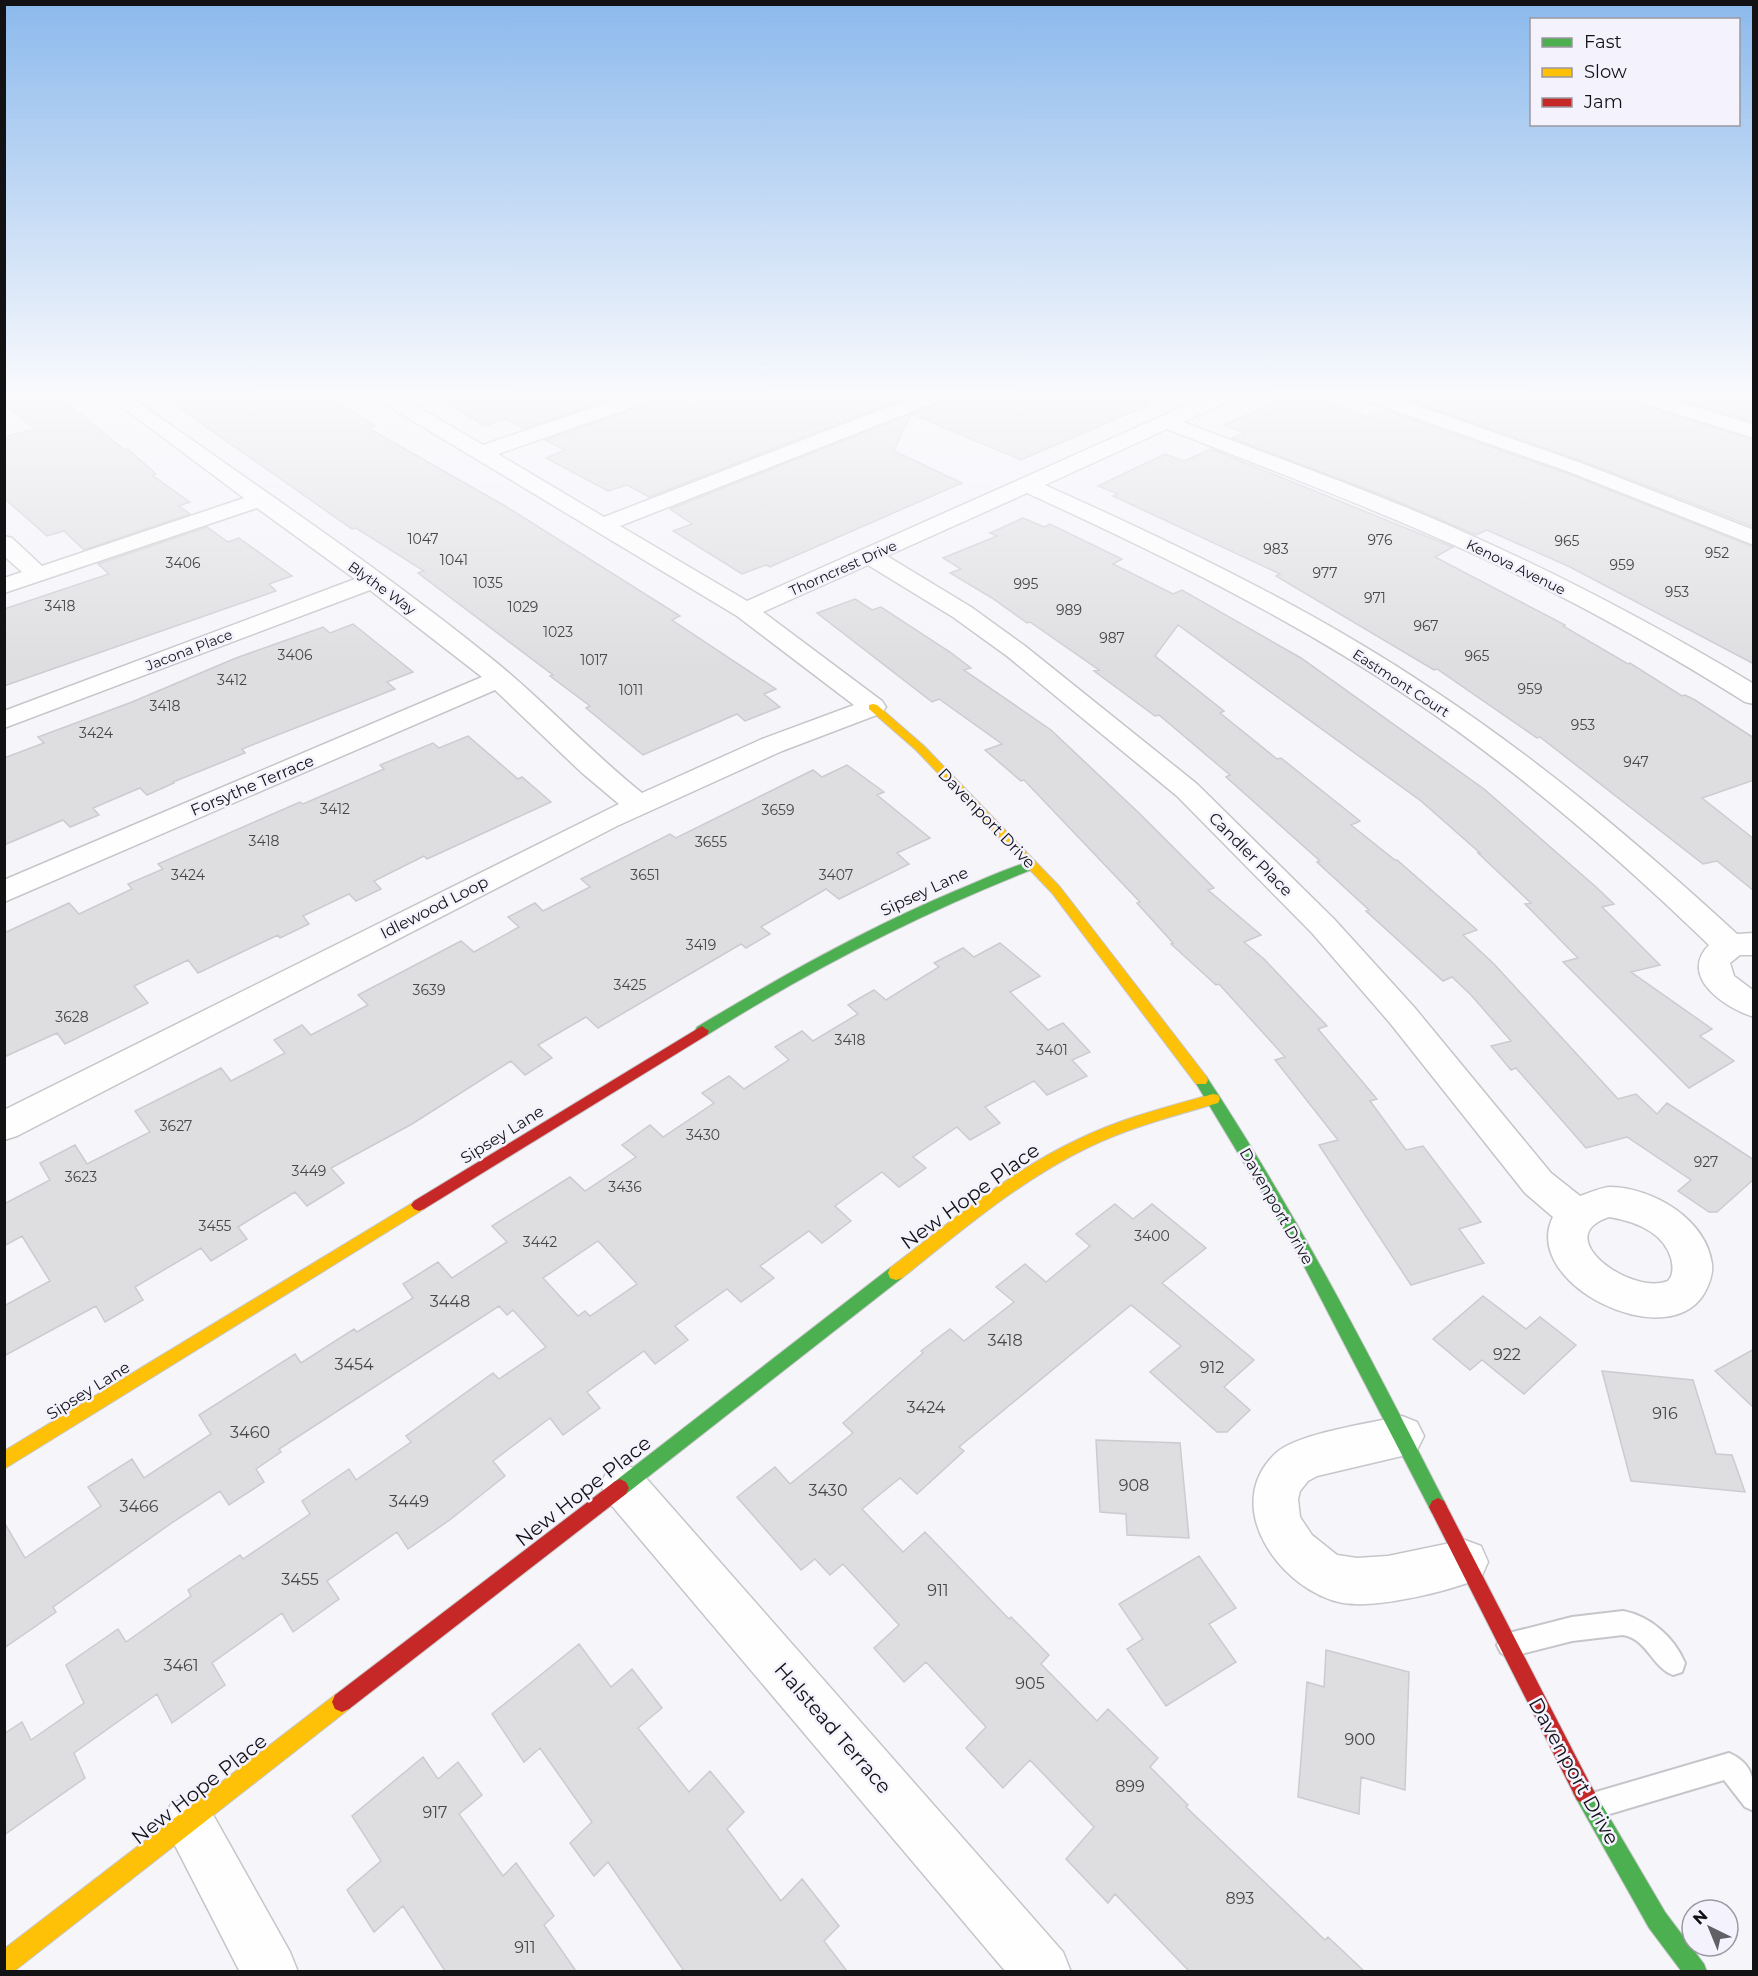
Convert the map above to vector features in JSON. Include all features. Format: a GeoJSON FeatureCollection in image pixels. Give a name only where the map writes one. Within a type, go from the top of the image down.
{"type":"FeatureCollection","features":[{"type":"Feature","properties":{"kind":"street","name":"Blythe Way"},"geometry":{"type":"LineString","coordinates":[[236,483],[373,581],[500,680],[591,766],[638,805]]}},
{"type":"Feature","properties":{"kind":"street","name":"Davenport Drive"},"geometry":{"type":"LineString","coordinates":[[532,483],[746,611],[873,707],[920,748],[1056,890],[1120,971],[1213,1099],[1278,1203],[1402,1436],[1507,1645],[1592,1806],[1657,1920],[1696,1971]]}},
{"type":"Feature","properties":{"kind":"street"},"geometry":{"type":"LineString","coordinates":[[603,525],[710,483]]}},
{"type":"Feature","properties":{"kind":"street","name":"Thorncrest Drive"},"geometry":{"type":"LineString","coordinates":[[746,611],[1032,483]]}},
{"type":"Feature","properties":{"kind":"street","name":"Kenova Avenue"},"geometry":{"type":"LineString","coordinates":[[1322,483],[1401,514],[1505,560],[1643,631],[1754,696]]}},
{"type":"Feature","properties":{"kind":"street"},"geometry":{"type":"LineString","coordinates":[[1615,483],[1754,538]]}},
{"type":"Feature","properties":{"kind":"street","name":"Eastmont Court"},"geometry":{"type":"LineString","coordinates":[[1028,485],[1229,580],[1377,665],[1488,742],[1589,820],[1684,902],[1742,945]]}},
{"type":"Feature","properties":{"kind":"street"},"geometry":{"type":"LineString","coordinates":[[4,586],[259,500]]}},
{"type":"Feature","properties":{"kind":"street"},"geometry":{"type":"LineString","coordinates":[[4,543],[38,575]]}},
{"type":"Feature","properties":{"kind":"street","name":"Candler Place"},"geometry":{"type":"LineString","coordinates":[[870,556],[962,612],[1016,651],[1133,744],[1186,790],[1323,926],[1402,1015],[1538,1183],[1576,1214]]}},
{"type":"Feature","properties":{"kind":"street","name":"Jacona Place"},"geometry":{"type":"LineString","coordinates":[[4,720],[373,581]]}},
{"type":"Feature","properties":{"kind":"street","name":"Forsythe Terrace"},"geometry":{"type":"LineString","coordinates":[[4,892],[475,688],[500,680]]}},
{"type":"Feature","properties":{"kind":"street","name":"Idlewood Loop"},"geometry":{"type":"LineString","coordinates":[[4,1126],[638,805],[772,745],[873,707]]}},
{"type":"Feature","properties":{"kind":"street","name":"Sipsey Lane"},"geometry":{"type":"LineString","coordinates":[[4,1461],[795,974],[927,906],[973,885],[1032,865]]}},
{"type":"Feature","properties":{"kind":"street","name":"Eastmont Court"},"geometry":{"type":"LineString","coordinates":[[1742,945],[1720,952],[1715,960],[1714,970],[1729,991],[1754,1005]]}},
{"type":"Feature","properties":{"kind":"street","name":"New Hope Place"},"geometry":{"type":"LineString","coordinates":[[4,1964],[972,1215],[1049,1161],[1112,1130],[1213,1099]]}},
{"type":"Feature","properties":{"kind":"street"},"geometry":{"type":"LineString","coordinates":[[1402,1436],[1317,1456],[1293,1467],[1278,1488],[1276,1515],[1288,1543],[1311,1566],[1342,1580],[1372,1580],[1465,1562]]}},
{"type":"Feature","properties":{"kind":"street","name":"Halstead Terrace"},"geometry":{"type":"LineString","coordinates":[[623,1485],[1043,1971]]}},
{"type":"Feature","properties":{"kind":"street"},"geometry":{"type":"LineString","coordinates":[[189,1822],[270,1971]]}},
{"type":"Feature","properties":{"kind":"lane"},"geometry":{"type":"LineString","coordinates":[[1507,1645],[1613,1623],[1631,1624],[1648,1634],[1673,1663]]}},
{"type":"Feature","properties":{"kind":"lane"},"geometry":{"type":"LineString","coordinates":[[1592,1806],[1729,1766],[1754,1798]]}},
{"type":"Feature","properties":{"kind":"building"},"geometry":{"type":"Polygon","coordinates":[[[4,483],[164,483],[190,502],[179,506],[190,514],[84,550],[64,531],[47,536],[4,498],[4,483]]]}},
{"type":"Feature","properties":{"kind":"building"},"geometry":{"type":"Polygon","coordinates":[[[287,483],[465,483],[680,616],[672,620],[776,689],[764,694],[780,707],[745,721],[737,714],[643,755],[586,708],[590,706],[550,676],[553,675],[418,573],[424,571],[356,528],[352,529],[287,483]]]}},
{"type":"Feature","properties":{"kind":"building"},"geometry":{"type":"Polygon","coordinates":[[[593,483],[685,483],[649,497],[627,485],[608,491],[593,483]]]}},
{"type":"Feature","properties":{"kind":"building"},"geometry":{"type":"Polygon","coordinates":[[[735,483],[962,483],[770,567],[766,565],[742,574],[673,531],[692,524],[670,509],[735,483]]]}},
{"type":"Feature","properties":{"kind":"building"},"geometry":{"type":"Polygon","coordinates":[[[1104,483],[1295,483],[1453,547],[1435,557],[1565,625],[1563,626],[1628,664],[1630,663],[1682,696],[1685,695],[1695,700],[1754,738],[1754,780],[1702,798],[1754,839],[1754,891],[1717,861],[1703,864],[1540,737],[1537,738],[1437,669],[1434,670],[1276,576],[1280,574],[1113,496],[1118,494],[1098,486],[1104,483]]]}},
{"type":"Feature","properties":{"kind":"building"},"geometry":{"type":"Polygon","coordinates":[[[1351,483],[1592,483],[1754,547],[1754,664],[1570,567],[1487,530],[1476,535],[1351,483]]]}},
{"type":"Feature","properties":{"kind":"building"},"geometry":{"type":"Polygon","coordinates":[[[1640,483],[1754,483],[1754,527],[1640,483]]]}},
{"type":"Feature","properties":{"kind":"building"},"geometry":{"type":"Polygon","coordinates":[[[1023,518],[1044,527],[1050,524],[1122,559],[1113,564],[1173,594],[1182,590],[1301,658],[1484,789],[1596,887],[1614,904],[1602,907],[1660,965],[1631,972],[1712,1029],[1700,1036],[1734,1061],[1689,1088],[1563,962],[1578,958],[1525,904],[1531,903],[1478,853],[1480,853],[1421,801],[1178,625],[1155,656],[1224,711],[1220,713],[1277,759],[1281,758],[1360,821],[1351,825],[1397,860],[1477,930],[1463,935],[1494,964],[1618,1099],[1636,1094],[1657,1114],[1667,1103],[1754,1160],[1754,1179],[1717,1212],[1709,1212],[1678,1191],[1691,1180],[1627,1137],[1586,1148],[1516,1068],[1511,1070],[1491,1046],[1511,1041],[1471,995],[1452,977],[1443,981],[1366,911],[1369,910],[1317,862],[1320,861],[1226,777],[1230,775],[1159,715],[1155,716],[1094,671],[1099,670],[1030,622],[1027,623],[992,598],[950,573],[961,569],[943,558],[997,536],[990,533],[1023,518]]]}},
{"type":"Feature","properties":{"kind":"building"},"geometry":{"type":"Polygon","coordinates":[[[207,527],[228,542],[239,538],[292,576],[269,584],[276,591],[4,686],[4,609],[109,574],[98,564],[207,527]]]}},
{"type":"Feature","properties":{"kind":"building"},"geometry":{"type":"Polygon","coordinates":[[[855,599],[872,610],[881,607],[950,652],[971,668],[964,670],[1051,730],[1214,888],[1208,890],[1261,935],[1244,942],[1264,959],[1327,1026],[1318,1029],[1377,1099],[1370,1101],[1406,1150],[1423,1146],[1481,1222],[1459,1229],[1484,1263],[1411,1285],[1319,1145],[1338,1140],[1275,1060],[1285,1057],[1219,984],[1216,985],[1171,944],[1173,943],[1137,903],[1140,902],[1024,780],[1021,781],[985,750],[1002,744],[939,699],[932,702],[817,613],[855,599]]]}},
{"type":"Feature","properties":{"kind":"building"},"geometry":{"type":"Polygon","coordinates":[[[353,624],[413,672],[387,682],[395,689],[242,749],[245,753],[147,795],[140,788],[93,808],[99,815],[70,827],[63,820],[4,845],[4,758],[44,743],[38,737],[132,702],[236,658],[323,627],[330,633],[353,624]]]}},
{"type":"Feature","properties":{"kind":"building"},"geometry":{"type":"Polygon","coordinates":[[[468,736],[518,779],[522,777],[551,802],[427,859],[424,856],[374,881],[381,889],[356,901],[349,894],[303,916],[309,924],[280,938],[278,935],[198,973],[188,960],[134,986],[148,1003],[65,1044],[57,1033],[4,1057],[4,933],[69,903],[79,914],[132,889],[128,884],[163,869],[158,864],[300,802],[303,804],[384,769],[380,765],[433,743],[439,748],[468,736]]]}},
{"type":"Feature","properties":{"kind":"building"},"geometry":{"type":"Polygon","coordinates":[[[847,765],[884,792],[877,795],[930,838],[897,853],[909,864],[839,899],[826,889],[761,927],[770,934],[746,948],[741,944],[598,1028],[586,1017],[538,1045],[552,1058],[525,1075],[511,1061],[412,1124],[331,1168],[344,1183],[307,1206],[295,1192],[238,1227],[247,1239],[211,1261],[201,1248],[135,1287],[143,1300],[105,1322],[96,1306],[4,1356],[4,1306],[50,1281],[22,1236],[4,1246],[4,1204],[50,1180],[40,1163],[75,1145],[87,1164],[150,1132],[135,1111],[221,1068],[231,1081],[285,1053],[274,1040],[302,1025],[311,1035],[368,1005],[358,995],[461,941],[474,952],[519,927],[508,917],[535,903],[543,911],[590,887],[581,879],[670,834],[676,838],[813,770],[822,777],[847,765]]]}},
{"type":"Feature","properties":{"kind":"building"},"geometry":{"type":"Polygon","coordinates":[[[1000,943],[1040,976],[1010,992],[1048,1030],[1063,1023],[1090,1052],[1072,1060],[1087,1076],[1047,1095],[1034,1081],[985,1107],[1000,1123],[970,1140],[957,1127],[913,1157],[926,1168],[899,1187],[882,1172],[835,1206],[851,1221],[822,1243],[809,1231],[760,1266],[774,1278],[741,1302],[727,1289],[675,1326],[688,1340],[655,1364],[644,1351],[587,1392],[600,1408],[563,1435],[550,1418],[493,1461],[505,1476],[451,1519],[408,1549],[397,1532],[327,1581],[339,1599],[293,1632],[282,1613],[212,1663],[225,1685],[172,1723],[157,1694],[74,1753],[85,1778],[4,1835],[4,1734],[22,1722],[31,1740],[84,1703],[66,1665],[118,1629],[126,1642],[191,1596],[188,1590],[240,1555],[243,1559],[310,1514],[302,1501],[349,1469],[356,1480],[411,1442],[406,1436],[493,1373],[499,1379],[546,1347],[513,1310],[507,1315],[499,1306],[279,1449],[281,1452],[256,1469],[264,1482],[229,1505],[220,1491],[53,1607],[56,1612],[4,1648],[4,1522],[25,1558],[101,1506],[88,1487],[132,1459],[144,1478],[211,1434],[199,1415],[295,1354],[301,1363],[354,1329],[357,1332],[413,1298],[403,1284],[438,1262],[452,1278],[507,1242],[492,1226],[570,1177],[585,1191],[636,1157],[622,1145],[650,1125],[663,1137],[714,1103],[702,1093],[729,1076],[744,1089],[789,1060],[775,1047],[802,1031],[813,1041],[858,1014],[848,1005],[874,990],[886,1000],[939,967],[934,963],[963,948],[974,957],[1000,943]],[[598,1241],[543,1278],[578,1316],[585,1311],[590,1316],[637,1284],[598,1241]]]}},
{"type":"Feature","properties":{"kind":"building"},"geometry":{"type":"Polygon","coordinates":[[[1115,1204],[1133,1219],[1152,1204],[1206,1248],[1162,1283],[1254,1360],[1224,1387],[1250,1410],[1227,1432],[1217,1432],[1150,1372],[1181,1346],[1131,1305],[959,1447],[964,1451],[917,1494],[900,1478],[862,1509],[903,1552],[925,1532],[1009,1619],[1011,1617],[1049,1655],[1041,1664],[1097,1721],[1108,1709],[1158,1758],[1150,1767],[1188,1805],[1186,1807],[1325,1940],[1328,1937],[1364,1971],[1189,1971],[1115,1894],[1108,1903],[1066,1859],[1094,1827],[1030,1760],[1003,1788],[966,1748],[986,1727],[926,1662],[904,1682],[874,1648],[899,1625],[843,1564],[830,1575],[815,1559],[801,1570],[737,1497],[775,1467],[790,1484],[853,1433],[843,1423],[923,1353],[921,1351],[950,1329],[964,1341],[1014,1302],[996,1287],[1025,1264],[1046,1282],[1090,1246],[1076,1234],[1115,1204]]]}},
{"type":"Feature","properties":{"kind":"building"},"geometry":{"type":"Polygon","coordinates":[[[1483,1296],[1526,1329],[1540,1317],[1576,1345],[1524,1394],[1482,1360],[1470,1370],[1433,1339],[1483,1296]]]}},
{"type":"Feature","properties":{"kind":"building"},"geometry":{"type":"Polygon","coordinates":[[[1754,1349],[1754,1408],[1715,1371],[1754,1349]]]}},
{"type":"Feature","properties":{"kind":"building"},"geometry":{"type":"Polygon","coordinates":[[[1602,1371],[1693,1380],[1716,1454],[1732,1455],[1745,1492],[1631,1481],[1602,1371]]]}},
{"type":"Feature","properties":{"kind":"building"},"geometry":{"type":"Polygon","coordinates":[[[1096,1440],[1180,1443],[1189,1538],[1127,1535],[1126,1514],[1100,1512],[1096,1440]]]}},
{"type":"Feature","properties":{"kind":"building"},"geometry":{"type":"Polygon","coordinates":[[[1199,1556],[1236,1608],[1209,1624],[1236,1662],[1166,1706],[1127,1649],[1143,1639],[1119,1604],[1199,1556]]]}},
{"type":"Feature","properties":{"kind":"building"},"geometry":{"type":"Polygon","coordinates":[[[579,1644],[611,1687],[632,1669],[662,1708],[638,1728],[689,1792],[710,1771],[744,1812],[727,1829],[781,1901],[802,1879],[839,1926],[824,1941],[847,1971],[684,1971],[608,1862],[594,1876],[570,1843],[592,1822],[540,1748],[524,1762],[492,1714],[579,1644]]]}},
{"type":"Feature","properties":{"kind":"building"},"geometry":{"type":"Polygon","coordinates":[[[1326,1650],[1409,1672],[1405,1790],[1361,1777],[1359,1814],[1298,1797],[1307,1682],[1324,1687],[1326,1650]]]}},
{"type":"Feature","properties":{"kind":"building"},"geometry":{"type":"Polygon","coordinates":[[[423,1757],[438,1779],[458,1762],[482,1795],[459,1814],[503,1876],[516,1863],[554,1916],[544,1925],[576,1971],[445,1971],[403,1906],[374,1932],[347,1890],[381,1861],[352,1816],[423,1757]]]}},
{"type":"Feature","properties":{"kind":"traffic: fast"},"geometry":{"type":"LineString","coordinates":[[702,1031],[781,983],[862,939],[946,900],[1032,865]]}},
{"type":"Feature","properties":{"kind":"traffic: fast"},"geometry":{"type":"LineString","coordinates":[[1201,1080],[1266,1183],[1326,1290],[1438,1507]]}},
{"type":"Feature","properties":{"kind":"traffic: fast"},"geometry":{"type":"LineString","coordinates":[[620,1488],[896,1273]]}},
{"type":"Feature","properties":{"kind":"traffic: fast"},"geometry":{"type":"LineString","coordinates":[[1584,1793],[1657,1920],[1696,1972]]}},
{"type":"Feature","properties":{"kind":"traffic: slow"},"geometry":{"type":"LineString","coordinates":[[873,707],[920,748],[1056,890],[1201,1080]]}},
{"type":"Feature","properties":{"kind":"traffic: slow"},"geometry":{"type":"LineString","coordinates":[[896,1273],[973,1213],[1054,1158],[1125,1125],[1213,1099]]}},
{"type":"Feature","properties":{"kind":"traffic: slow"},"geometry":{"type":"LineString","coordinates":[[4,1461],[419,1205]]}},
{"type":"Feature","properties":{"kind":"traffic: slow"},"geometry":{"type":"LineString","coordinates":[[4,1964],[342,1702]]}},
{"type":"Feature","properties":{"kind":"traffic: jam"},"geometry":{"type":"LineString","coordinates":[[419,1205],[702,1031]]}},
{"type":"Feature","properties":{"kind":"traffic: jam"},"geometry":{"type":"LineString","coordinates":[[342,1702],[620,1488]]}},
{"type":"Feature","properties":{"kind":"traffic: jam"},"geometry":{"type":"LineString","coordinates":[[1438,1507],[1584,1793]]}}]}
